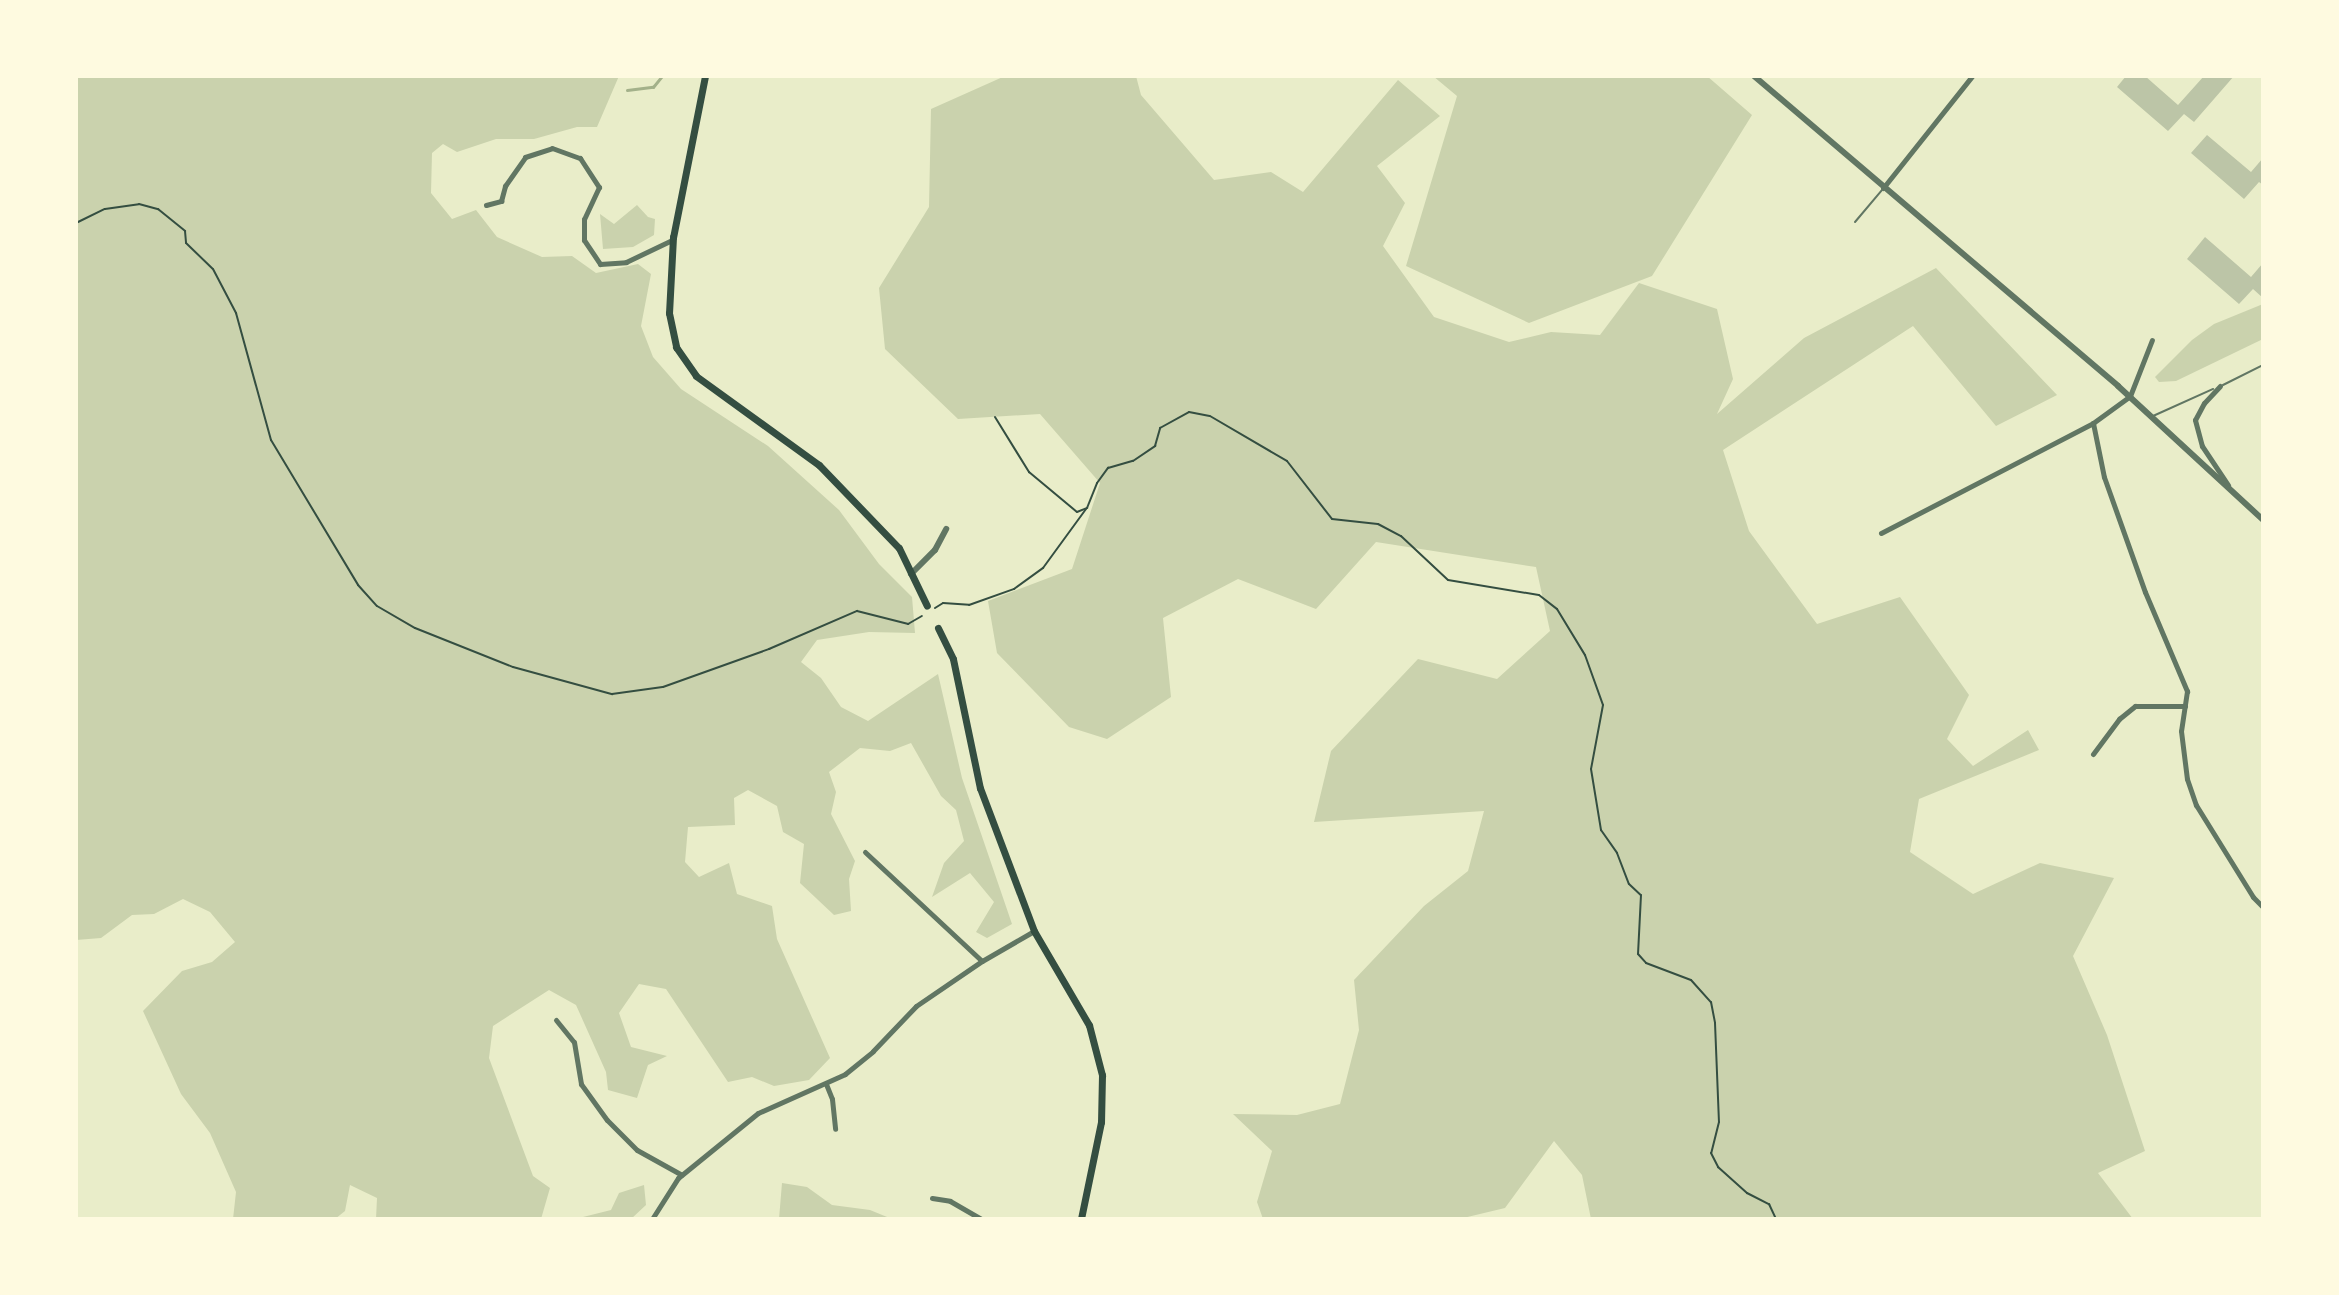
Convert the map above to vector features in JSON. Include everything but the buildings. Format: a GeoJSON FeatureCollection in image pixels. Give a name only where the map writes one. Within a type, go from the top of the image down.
{"type":"FeatureCollection","features":[{"type":"Feature","properties":{"kind":"main road"},"geometry":{"type":"LineString","coordinates":[[705,76],[673,239],[669,313],[676,347],[696,376],[819,465],[899,548],[927,606]]}},
{"type":"Feature","properties":{"kind":"main road"},"geometry":{"type":"LineString","coordinates":[[938,628],[953,659],[980,788],[1034,931],[1089,1025],[1102,1075],[1101,1122],[1081,1219]]}},
{"type":"Feature","properties":{"kind":"street"},"geometry":{"type":"LineString","coordinates":[[1754,76],[1883,189],[2130,396],[2263,520]]}},
{"type":"Feature","properties":{"kind":"street"},"geometry":{"type":"LineString","coordinates":[[1883,189],[1972,76]]}},
{"type":"Feature","properties":{"kind":"street"},"geometry":{"type":"LineString","coordinates":[[486,205],[501,201],[505,186],[525,157],[552,148],[580,158],[599,187],[584,219],[584,240],[600,264],[626,262],[673,239]]}},
{"type":"Feature","properties":{"kind":"street"},"geometry":{"type":"LineString","coordinates":[[1881,533],[2093,423],[2130,396],[2152,340]]}},
{"type":"Feature","properties":{"kind":"street"},"geometry":{"type":"LineString","coordinates":[[2220,386],[2204,403],[2195,420],[2202,446],[2231,489]]}},
{"type":"Feature","properties":{"kind":"street"},"geometry":{"type":"LineString","coordinates":[[2093,423],[2104,477],[2145,592],[2186,686],[2181,741],[2191,792],[2253,897],[2263,907]]}},
{"type":"Feature","properties":{"kind":"street"},"geometry":{"type":"LineString","coordinates":[[911,574],[935,550],[946,529]]}},
{"type":"Feature","properties":{"kind":"street"},"geometry":{"type":"LineString","coordinates":[[2093,754],[2119,719],[2135,706],[2185,706]]}},
{"type":"Feature","properties":{"kind":"street"},"geometry":{"type":"LineString","coordinates":[[865,852],[982,961]]}},
{"type":"Feature","properties":{"kind":"street"},"geometry":{"type":"LineString","coordinates":[[652,1219],[665,1194],[682,1175],[762,1110],[826,1084],[873,1051],[916,1006],[982,961],[1034,931]]}},
{"type":"Feature","properties":{"kind":"street"},"geometry":{"type":"LineString","coordinates":[[556,1020],[574,1042],[581,1084],[607,1120],[637,1150],[682,1175]]}},
{"type":"Feature","properties":{"kind":"street"},"geometry":{"type":"LineString","coordinates":[[826,1084],[832,1099],[835,1129]]}},
{"type":"Feature","properties":{"kind":"street"},"geometry":{"type":"LineString","coordinates":[[932,1198],[950,1201],[981,1219]]}},
{"type":"Feature","properties":{"kind":"lane"},"geometry":{"type":"LineString","coordinates":[[1855,222],[1883,189]]}},
{"type":"Feature","properties":{"kind":"lane"},"geometry":{"type":"LineString","coordinates":[[2152,416],[2263,365]]}},
{"type":"Feature","properties":{"kind":"path"},"geometry":{"type":"LineString","coordinates":[[76,223],[105,209],[139,204],[158,209],[185,231],[186,243],[213,269],[236,313],[271,440],[358,585],[377,606],[415,628],[513,667],[612,694],[663,687],[769,649],[857,611],[908,624],[943,603],[969,605],[1014,589],[1043,568],[1087,508],[1097,483],[1108,468],[1133,461],[1155,446],[1160,428],[1189,412],[1210,416],[1287,461],[1332,519],[1378,524],[1401,536],[1448,580],[1539,595],[1557,609],[1585,655],[1603,705],[1591,769],[1601,830],[1617,853],[1629,884],[1641,895],[1638,954],[1646,963],[1691,980],[1711,1002],[1719,1122],[1711,1153],[1718,1167],[1747,1193],[1769,1204],[1776,1219]]}},
{"type":"Feature","properties":{"kind":"path"},"geometry":{"type":"LineString","coordinates":[[995,417],[1029,472],[1077,512],[1087,508]]}},
{"type":"Feature","properties":{"kind":"green space"},"geometry":{"type":"Polygon","coordinates":[[[76,76],[619,76],[597,127],[577,127],[534,139],[496,139],[457,152],[443,144],[432,153],[431,193],[452,219],[476,210],[497,237],[542,257],[572,256],[596,273],[638,264],[651,274],[641,326],[653,357],[681,389],[768,446],[839,510],[879,564],[912,597],[915,633],[869,632],[817,640],[801,662],[821,678],[841,707],[868,721],[938,674],[962,778],[1012,924],[987,938],[976,932],[994,902],[970,873],[932,897],[944,863],[964,841],[956,810],[941,796],[911,743],[890,751],[860,748],[829,772],[836,792],[831,814],[855,861],[849,879],[851,911],[834,915],[800,883],[804,844],[783,832],[777,806],[748,790],[734,798],[735,825],[688,827],[685,862],[699,877],[729,863],[737,894],[772,906],[777,939],[830,1058],[809,1080],[774,1086],[752,1077],[728,1082],[666,989],[639,984],[619,1013],[631,1047],[667,1056],[648,1065],[637,1098],[608,1090],[606,1072],[576,1005],[549,990],[493,1026],[489,1058],[533,1176],[550,1188],[541,1219],[376,1219],[377,1198],[350,1185],[345,1211],[335,1219],[233,1219],[236,1192],[210,1133],[181,1094],[143,1011],[182,971],[212,962],[235,942],[210,912],[183,899],[154,914],[132,915],[101,938],[76,940],[76,76]]]}},
{"type":"Feature","properties":{"kind":"green space"},"geometry":{"type":"Polygon","coordinates":[[[1005,76],[1136,76],[1141,95],[1214,180],[1271,172],[1303,192],[1398,80],[1440,116],[1377,166],[1405,203],[1383,246],[1434,317],[1509,342],[1551,332],[1600,335],[1639,283],[1717,309],[1733,379],[1717,414],[1804,338],[1936,268],[2057,395],[1996,426],[1913,326],[1723,450],[1749,531],[1817,624],[1900,597],[1969,695],[1947,739],[1973,766],[2028,730],[2039,750],[1919,799],[1910,852],[1973,894],[2040,863],[2114,878],[2073,956],[2107,1035],[2145,1151],[2098,1173],[2133,1219],[1591,1219],[1582,1175],[1554,1141],[1505,1208],[1459,1219],[1263,1219],[1257,1202],[1272,1151],[1233,1114],[1297,1115],[1340,1104],[1359,1030],[1354,980],[1424,906],[1468,871],[1484,811],[1314,822],[1331,751],[1418,659],[1497,679],[1550,631],[1536,567],[1376,542],[1316,609],[1238,579],[1163,618],[1171,697],[1107,739],[1069,727],[997,653],[988,601],[1072,569],[1100,483],[1040,414],[958,419],[885,349],[879,288],[929,207],[931,109],[1005,76]]]}},
{"type":"Feature","properties":{"kind":"green space"},"geometry":{"type":"Polygon","coordinates":[[[1433,76],[1707,76],[1752,115],[1652,276],[1529,323],[1406,266],[1457,96],[1433,76]]]}},
{"type":"Feature","properties":{"kind":"green space"},"geometry":{"type":"Polygon","coordinates":[[[637,205],[648,217],[655,219],[654,235],[633,247],[603,249],[600,214],[614,224],[637,205]]]}},
{"type":"Feature","properties":{"kind":"green space"},"geometry":{"type":"Polygon","coordinates":[[[2263,304],[2263,339],[2176,381],[2159,382],[2155,377],[2192,340],[2214,324],[2263,304]]]}},
{"type":"Feature","properties":{"kind":"green space"},"geometry":{"type":"Polygon","coordinates":[[[782,1183],[807,1187],[832,1205],[870,1210],[892,1219],[779,1219],[782,1183]]]}},
{"type":"Feature","properties":{"kind":"green space"},"geometry":{"type":"Polygon","coordinates":[[[644,1185],[646,1205],[631,1219],[575,1219],[611,1210],[619,1193],[644,1185]]]}},
{"type":"Feature","properties":{"kind":"waterway"},"geometry":{"type":"LineString","coordinates":[[627,90],[653,87],[662,76]]}}]}
